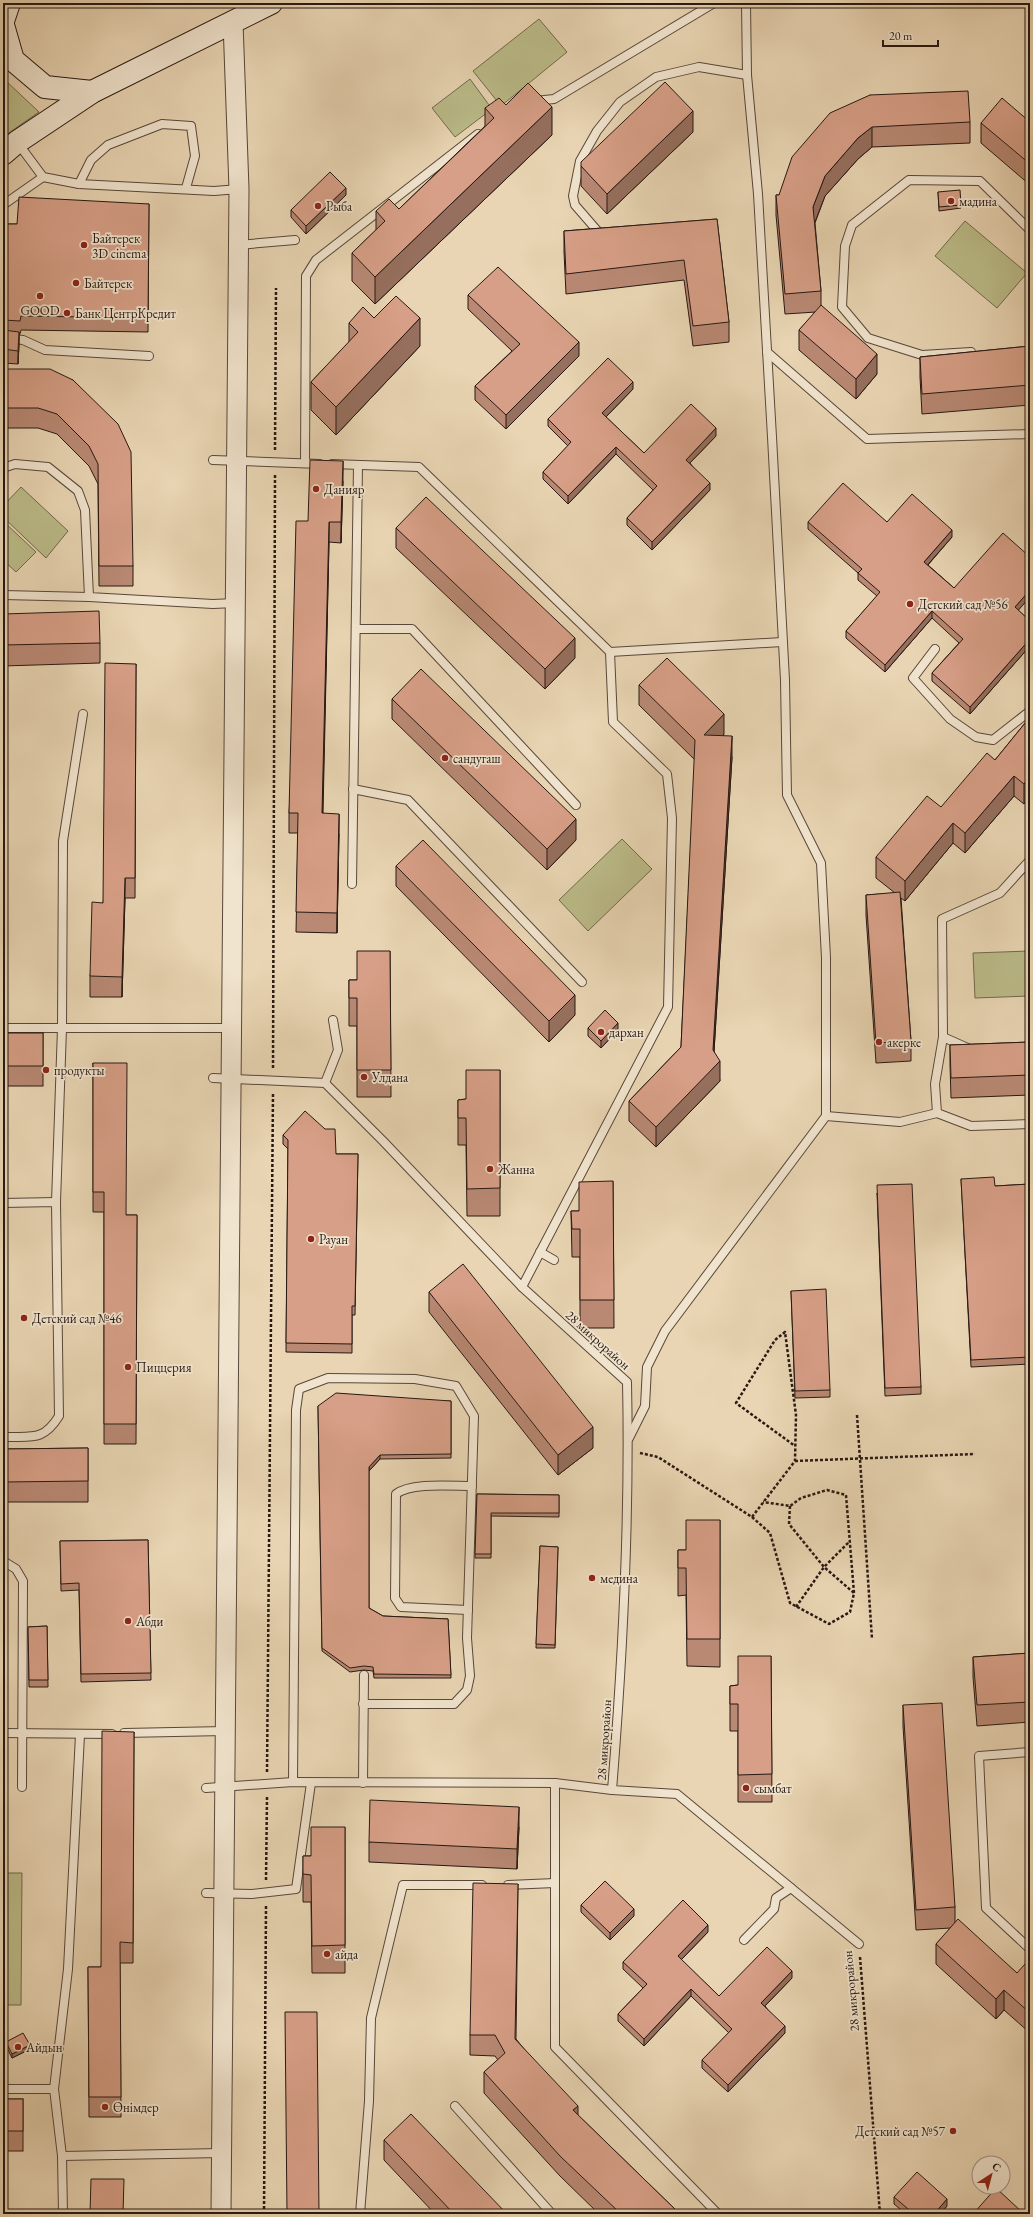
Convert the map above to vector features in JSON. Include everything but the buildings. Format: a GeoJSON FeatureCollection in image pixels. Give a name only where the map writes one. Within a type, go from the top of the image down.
{"type":"FeatureCollection","features":[{"type":"Feature","properties":{"kind":"main road"},"geometry":{"type":"LineString","coordinates":[[3,21],[9,3]]}},
{"type":"Feature","properties":{"kind":"main road"},"geometry":{"type":"LineString","coordinates":[[10,148],[92,92],[271,3]]}},
{"type":"Feature","properties":{"kind":"main road"},"geometry":{"type":"LineString","coordinates":[[3,25],[13,60],[45,87],[92,92]]}},
{"type":"Feature","properties":{"kind":"street"},"geometry":{"type":"LineString","coordinates":[[221,2214],[215,1893],[225,1787],[222,1078],[231,1028],[239,189],[232,22]]}},
{"type":"Feature","properties":{"kind":"lane"},"geometry":{"type":"LineString","coordinates":[[529,102],[554,99],[714,3]]}},
{"type":"Feature","properties":{"kind":"lane"},"geometry":{"type":"LineString","coordinates":[[628,1439],[645,1406],[647,1367],[665,1331],[826,1116],[826,958],[821,863],[787,795],[782,642],[767,352],[758,194],[748,75],[746,3]]}},
{"type":"Feature","properties":{"kind":"lane"},"geometry":{"type":"LineString","coordinates":[[601,235],[575,205],[573,196],[580,161],[597,131],[620,102],[656,77],[699,67],[748,75]]}},
{"type":"Feature","properties":{"kind":"lane"},"geometry":{"type":"LineString","coordinates":[[79,184],[91,160],[108,145],[162,124],[191,126],[195,156],[186,188]]}},
{"type":"Feature","properties":{"kind":"lane"},"geometry":{"type":"LineString","coordinates":[[305,463],[306,276],[316,260],[484,130]]}},
{"type":"Feature","properties":{"kind":"lane"},"geometry":{"type":"LineString","coordinates":[[10,148],[43,177],[79,184],[186,188],[214,191],[239,189]]}},
{"type":"Feature","properties":{"kind":"lane"},"geometry":{"type":"LineString","coordinates":[[3,205],[43,177]]}},
{"type":"Feature","properties":{"kind":"lane"},"geometry":{"type":"LineString","coordinates":[[976,352],[922,355],[868,338],[842,307],[846,246],[852,225],[909,180],[980,181],[1030,230]]}},
{"type":"Feature","properties":{"kind":"lane"},"geometry":{"type":"LineString","coordinates":[[238,244],[295,240]]}},
{"type":"Feature","properties":{"kind":"lane"},"geometry":{"type":"LineString","coordinates":[[3,338],[23,340],[45,350],[149,356]]}},
{"type":"Feature","properties":{"kind":"lane"},"geometry":{"type":"LineString","coordinates":[[767,352],[867,439],[1030,434]]}},
{"type":"Feature","properties":{"kind":"lane"},"geometry":{"type":"LineString","coordinates":[[213,460],[419,467],[610,652],[614,722],[667,774],[672,818],[668,1007],[522,1287]]}},
{"type":"Feature","properties":{"kind":"lane"},"geometry":{"type":"LineString","coordinates":[[3,468],[15,464],[48,467],[78,491],[85,510],[89,597]]}},
{"type":"Feature","properties":{"kind":"lane"},"geometry":{"type":"LineString","coordinates":[[352,884],[358,465]]}},
{"type":"Feature","properties":{"kind":"lane"},"geometry":{"type":"LineString","coordinates":[[3,595],[89,597],[214,604],[235,603]]}},
{"type":"Feature","properties":{"kind":"lane"},"geometry":{"type":"LineString","coordinates":[[356,629],[412,629],[576,805]]}},
{"type":"Feature","properties":{"kind":"lane"},"geometry":{"type":"LineString","coordinates":[[610,652],[782,642]]}},
{"type":"Feature","properties":{"kind":"lane"},"geometry":{"type":"LineString","coordinates":[[935,649],[913,678],[950,719],[976,737],[992,740],[1030,711]]}},
{"type":"Feature","properties":{"kind":"lane"},"geometry":{"type":"LineString","coordinates":[[3,1438],[41,1436],[52,1428],[59,1416],[56,1202],[62,1028],[63,841],[83,714]]}},
{"type":"Feature","properties":{"kind":"lane"},"geometry":{"type":"LineString","coordinates":[[353,789],[408,800],[582,982]]}},
{"type":"Feature","properties":{"kind":"lane"},"geometry":{"type":"LineString","coordinates":[[937,1113],[935,1084],[943,1037],[942,919],[1000,893],[1030,860]]}},
{"type":"Feature","properties":{"kind":"lane"},"geometry":{"type":"LineString","coordinates":[[222,1078],[325,1083],[338,1050],[333,1020]]}},
{"type":"Feature","properties":{"kind":"lane"},"geometry":{"type":"LineString","coordinates":[[3,1028],[231,1028]]}},
{"type":"Feature","properties":{"kind":"lane"},"geometry":{"type":"LineString","coordinates":[[943,1037],[973,1051],[980,1050]]}},
{"type":"Feature","properties":{"kind":"lane","name":"28 микрорайон"},"geometry":{"type":"LineString","coordinates":[[325,1083],[383,1141],[522,1287],[627,1382],[628,1450],[623,1654],[612,1790],[677,1794],[859,1944]]}},
{"type":"Feature","properties":{"kind":"lane"},"geometry":{"type":"LineString","coordinates":[[826,1116],[900,1122],[937,1113],[971,1126],[1030,1124]]}},
{"type":"Feature","properties":{"kind":"lane"},"geometry":{"type":"LineString","coordinates":[[3,1203],[56,1202]]}},
{"type":"Feature","properties":{"kind":"lane"},"geometry":{"type":"LineString","coordinates":[[540,1252],[554,1260]]}},
{"type":"Feature","properties":{"kind":"lane"},"geometry":{"type":"LineString","coordinates":[[293,1782],[296,1410],[299,1390],[328,1378],[415,1379],[456,1386],[474,1416],[467,1638],[470,1676],[467,1690],[454,1704],[364,1704]]}},
{"type":"Feature","properties":{"kind":"lane"},"geometry":{"type":"LineString","coordinates":[[468,1610],[401,1607],[395,1598],[396,1494],[402,1489],[430,1486],[472,1486]]}},
{"type":"Feature","properties":{"kind":"lane"},"geometry":{"type":"LineString","coordinates":[[3,1561],[16,1569],[23,1581],[22,1787]]}},
{"type":"Feature","properties":{"kind":"lane"},"geometry":{"type":"LineString","coordinates":[[363,1783],[364,1675]]}},
{"type":"Feature","properties":{"kind":"lane"},"geometry":{"type":"LineString","coordinates":[[3,1733],[80,1734],[225,1731]]}},
{"type":"Feature","properties":{"kind":"lane"},"geometry":{"type":"LineString","coordinates":[[63,2214],[62,2156],[54,2089],[68,1969],[80,1734]]}},
{"type":"Feature","properties":{"kind":"lane"},"geometry":{"type":"LineString","coordinates":[[1030,1752],[979,1756],[986,1908],[1030,1949]]}},
{"type":"Feature","properties":{"kind":"lane"},"geometry":{"type":"LineString","coordinates":[[206,1788],[293,1782],[555,1783],[612,1790]]}},
{"type":"Feature","properties":{"kind":"lane"},"geometry":{"type":"LineString","coordinates":[[215,1893],[266,1893],[296,1889],[311,1783]]}},
{"type":"Feature","properties":{"kind":"lane"},"geometry":{"type":"LineString","coordinates":[[555,1783],[555,2047],[718,2214]]}},
{"type":"Feature","properties":{"kind":"lane"},"geometry":{"type":"LineString","coordinates":[[360,2214],[369,2101],[371,2018],[403,1885],[555,1883]]}},
{"type":"Feature","properties":{"kind":"lane"},"geometry":{"type":"LineString","coordinates":[[744,1940],[774,1909],[776,1898],[791,1888]]}},
{"type":"Feature","properties":{"kind":"lane"},"geometry":{"type":"LineString","coordinates":[[3,2089],[54,2089]]}},
{"type":"Feature","properties":{"kind":"lane"},"geometry":{"type":"LineString","coordinates":[[455,2106],[552,2214]]}},
{"type":"Feature","properties":{"kind":"lane"},"geometry":{"type":"LineString","coordinates":[[62,2156],[221,2153]]}},
{"type":"Feature","properties":{"kind":"path"},"geometry":{"type":"LineString","coordinates":[[264,2214],[273,1081],[276,288]]}},
{"type":"Feature","properties":{"kind":"path"},"geometry":{"type":"LineString","coordinates":[[752,1517],[795,1461],[796,1415],[785,1332],[775,1340],[736,1403],[795,1446]]}},
{"type":"Feature","properties":{"kind":"path"},"geometry":{"type":"LineString","coordinates":[[857,1415],[872,1639]]}},
{"type":"Feature","properties":{"kind":"path"},"geometry":{"type":"LineString","coordinates":[[628,1450],[658,1457],[752,1517],[770,1533],[790,1603],[829,1624],[850,1612],[854,1594],[846,1495],[827,1490],[801,1498],[790,1506],[763,1502]]}},
{"type":"Feature","properties":{"kind":"path"},"geometry":{"type":"LineString","coordinates":[[795,1461],[974,1454]]}},
{"type":"Feature","properties":{"kind":"path"},"geometry":{"type":"LineString","coordinates":[[790,1506],[790,1524],[824,1567],[854,1594]]}},
{"type":"Feature","properties":{"kind":"path"},"geometry":{"type":"LineString","coordinates":[[796,1607],[824,1567],[840,1549],[850,1541]]}},
{"type":"Feature","properties":{"kind":"path","name":"28 микрорайон"},"geometry":{"type":"LineString","coordinates":[[859,1944],[880,2214]]}},
{"type":"Feature","properties":{"kind":"green space"},"geometry":{"type":"Polygon","coordinates":[[[539,19],[567,52],[501,106],[473,71],[539,19]]]}},
{"type":"Feature","properties":{"kind":"green space"},"geometry":{"type":"Polygon","coordinates":[[[470,79],[492,109],[455,137],[432,108],[470,79]]]}},
{"type":"Feature","properties":{"kind":"green space"},"geometry":{"type":"Polygon","coordinates":[[[6,81],[39,112],[3,137],[3,87],[6,81]]]}},
{"type":"Feature","properties":{"kind":"green space"},"geometry":{"type":"Polygon","coordinates":[[[965,221],[1027,273],[997,308],[935,256],[965,221]]]}},
{"type":"Feature","properties":{"kind":"green space"},"geometry":{"type":"Polygon","coordinates":[[[21,487],[68,531],[46,558],[3,517],[3,506],[21,487]]]}},
{"type":"Feature","properties":{"kind":"green space"},"geometry":{"type":"Polygon","coordinates":[[[3,521],[36,552],[16,572],[3,560],[3,521]]]}},
{"type":"Feature","properties":{"kind":"green space"},"geometry":{"type":"Polygon","coordinates":[[[622,839],[652,869],[588,931],[559,900],[622,839]]]}},
{"type":"Feature","properties":{"kind":"green space"},"geometry":{"type":"Polygon","coordinates":[[[1030,951],[1030,996],[975,998],[973,953],[1030,951]]]}},
{"type":"Feature","properties":{"kind":"green space"},"geometry":{"type":"Polygon","coordinates":[[[3,1873],[22,1873],[21,2005],[3,2005],[3,1873]]]}},
{"type":"Feature","properties":{"kind":"place","name":"мадина"},"geometry":{"type":"Point","coordinates":[951,201]}},
{"type":"Feature","properties":{"kind":"place","name":"Рыба"},"geometry":{"type":"Point","coordinates":[318,206]}},
{"type":"Feature","properties":{"kind":"place","name":"Байтерек 3D cinema"},"geometry":{"type":"Point","coordinates":[84,245]}},
{"type":"Feature","properties":{"kind":"place","name":"Байтерек"},"geometry":{"type":"Point","coordinates":[76,283]}},
{"type":"Feature","properties":{"kind":"place","name":"GOOD"},"geometry":{"type":"Point","coordinates":[40,296]}},
{"type":"Feature","properties":{"kind":"place","name":"Банк ЦентрКредит"},"geometry":{"type":"Point","coordinates":[67,313]}},
{"type":"Feature","properties":{"kind":"place","name":"Данияр"},"geometry":{"type":"Point","coordinates":[316,489]}},
{"type":"Feature","properties":{"kind":"place","name":"Детский сад №56"},"geometry":{"type":"Point","coordinates":[910,604]}},
{"type":"Feature","properties":{"kind":"place","name":"сандугаш"},"geometry":{"type":"Point","coordinates":[445,758]}},
{"type":"Feature","properties":{"kind":"place","name":"дархан"},"geometry":{"type":"Point","coordinates":[601,1032]}},
{"type":"Feature","properties":{"kind":"place","name":"акерке"},"geometry":{"type":"Point","coordinates":[879,1042]}},
{"type":"Feature","properties":{"kind":"place","name":"продукты"},"geometry":{"type":"Point","coordinates":[46,1070]}},
{"type":"Feature","properties":{"kind":"place","name":"Улдана"},"geometry":{"type":"Point","coordinates":[364,1077]}},
{"type":"Feature","properties":{"kind":"place","name":"Жанна"},"geometry":{"type":"Point","coordinates":[490,1169]}},
{"type":"Feature","properties":{"kind":"place","name":"Рауан"},"geometry":{"type":"Point","coordinates":[311,1239]}},
{"type":"Feature","properties":{"kind":"place","name":"Детский сад №46"},"geometry":{"type":"Point","coordinates":[24,1318]}},
{"type":"Feature","properties":{"kind":"place","name":"Пиццерия"},"geometry":{"type":"Point","coordinates":[128,1367]}},
{"type":"Feature","properties":{"kind":"place","name":"медина"},"geometry":{"type":"Point","coordinates":[592,1578]}},
{"type":"Feature","properties":{"kind":"place","name":"Абди"},"geometry":{"type":"Point","coordinates":[128,1621]}},
{"type":"Feature","properties":{"kind":"place","name":"сымбат"},"geometry":{"type":"Point","coordinates":[746,1788]}},
{"type":"Feature","properties":{"kind":"place","name":"айда"},"geometry":{"type":"Point","coordinates":[327,1954]}},
{"type":"Feature","properties":{"kind":"place","name":"Айдын"},"geometry":{"type":"Point","coordinates":[18,2047]}},
{"type":"Feature","properties":{"kind":"place","name":"Өнімдер"},"geometry":{"type":"Point","coordinates":[105,2107]}},
{"type":"Feature","properties":{"kind":"place","name":"Детский сад №57"},"geometry":{"type":"Point","coordinates":[953,2131]}}]}
